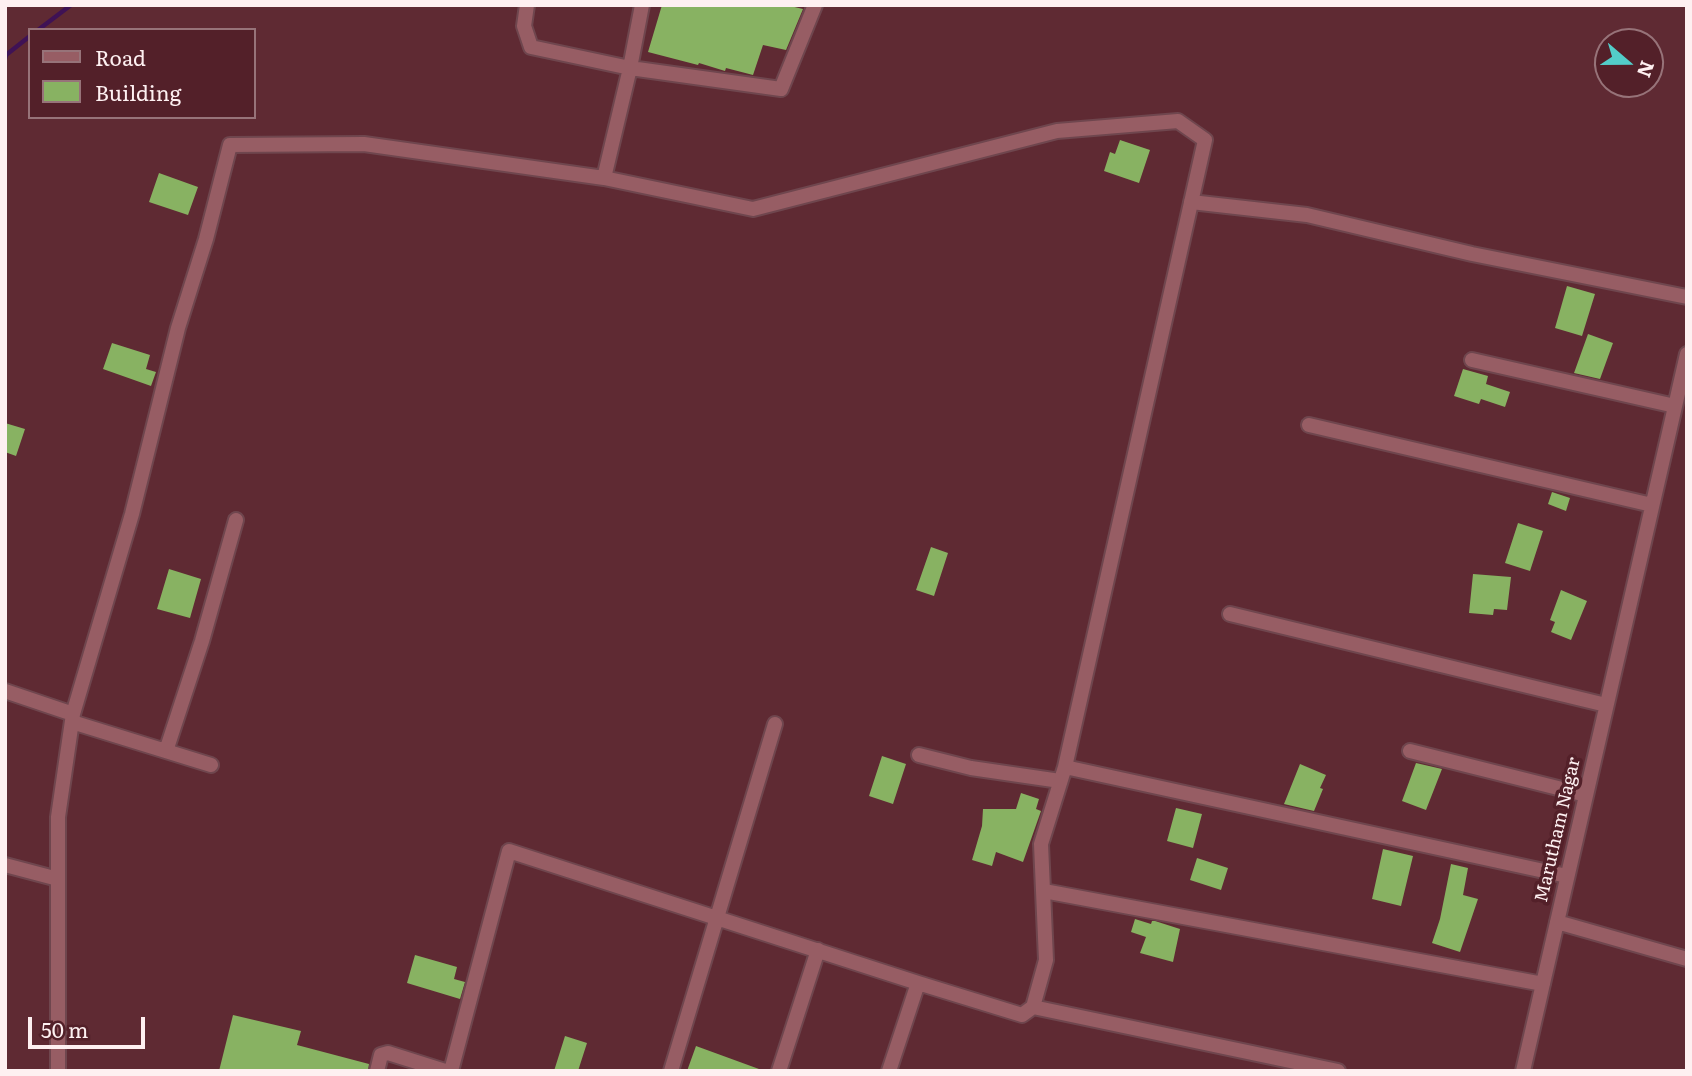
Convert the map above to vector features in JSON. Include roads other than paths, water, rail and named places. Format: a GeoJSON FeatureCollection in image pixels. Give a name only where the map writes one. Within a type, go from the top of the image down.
{"type":"FeatureCollection","features":[{"type":"Feature","properties":{"kind":"street"},"geometry":{"type":"LineString","coordinates":[[527,5],[524,26],[531,47],[630,68],[781,89],[815,5]]}},
{"type":"Feature","properties":{"kind":"street"},"geometry":{"type":"LineString","coordinates":[[604,178],[642,5]]}},
{"type":"Feature","properties":{"kind":"street"},"geometry":{"type":"LineString","coordinates":[[58,1071],[58,817],[73,718],[132,514],[178,328],[206,239],[230,145],[364,144],[604,178],[753,209],[1057,131],[1178,121],[1205,140],[1065,766],[1041,844],[1046,960],[1033,1007],[1022,1015],[509,851],[451,1071]]}},
{"type":"Feature","properties":{"kind":"street"},"geometry":{"type":"LineString","coordinates":[[1191,202],[1307,215],[1472,254],[1687,297]]}},
{"type":"Feature","properties":{"kind":"street","name":"Marutham Nagar"},"geometry":{"type":"LineString","coordinates":[[1522,1071],[1687,354]]}},
{"type":"Feature","properties":{"kind":"street"},"geometry":{"type":"LineString","coordinates":[[1472,360],[1675,406]]}},
{"type":"Feature","properties":{"kind":"street"},"geometry":{"type":"LineString","coordinates":[[1309,425],[1652,505]]}},
{"type":"Feature","properties":{"kind":"street"},"geometry":{"type":"LineString","coordinates":[[166,751],[202,641],[236,520]]}},
{"type":"Feature","properties":{"kind":"street"},"geometry":{"type":"LineString","coordinates":[[1230,614],[1606,705]]}},
{"type":"Feature","properties":{"kind":"street"},"geometry":{"type":"LineString","coordinates":[[5,691],[73,718],[211,765]]}},
{"type":"Feature","properties":{"kind":"street"},"geometry":{"type":"LineString","coordinates":[[671,1071],[775,724]]}},
{"type":"Feature","properties":{"kind":"street"},"geometry":{"type":"LineString","coordinates":[[1410,751],[1586,795]]}},
{"type":"Feature","properties":{"kind":"street"},"geometry":{"type":"LineString","coordinates":[[919,755],[971,768],[1060,782]]}},
{"type":"Feature","properties":{"kind":"street"},"geometry":{"type":"LineString","coordinates":[[1065,766],[1567,876]]}},
{"type":"Feature","properties":{"kind":"street"},"geometry":{"type":"LineString","coordinates":[[5,865],[58,879]]}},
{"type":"Feature","properties":{"kind":"street"},"geometry":{"type":"LineString","coordinates":[[1044,891],[1543,984]]}},
{"type":"Feature","properties":{"kind":"street"},"geometry":{"type":"LineString","coordinates":[[1557,922],[1687,959]]}},
{"type":"Feature","properties":{"kind":"street"},"geometry":{"type":"LineString","coordinates":[[779,1071],[818,950]]}},
{"type":"Feature","properties":{"kind":"street"},"geometry":{"type":"LineString","coordinates":[[889,1071],[918,983]]}},
{"type":"Feature","properties":{"kind":"street"},"geometry":{"type":"LineString","coordinates":[[1033,1007],[1338,1071]]}},
{"type":"Feature","properties":{"kind":"street"},"geometry":{"type":"LineString","coordinates":[[377,1071],[380,1055],[388,1053],[445,1071]]}},
{"type":"Feature","properties":{"kind":"waterway"},"geometry":{"type":"LineString","coordinates":[[41,28],[71,5]]}},
{"type":"Feature","properties":{"kind":"waterway"},"geometry":{"type":"LineString","coordinates":[[5,59],[6,55],[28,38]]}}]}
